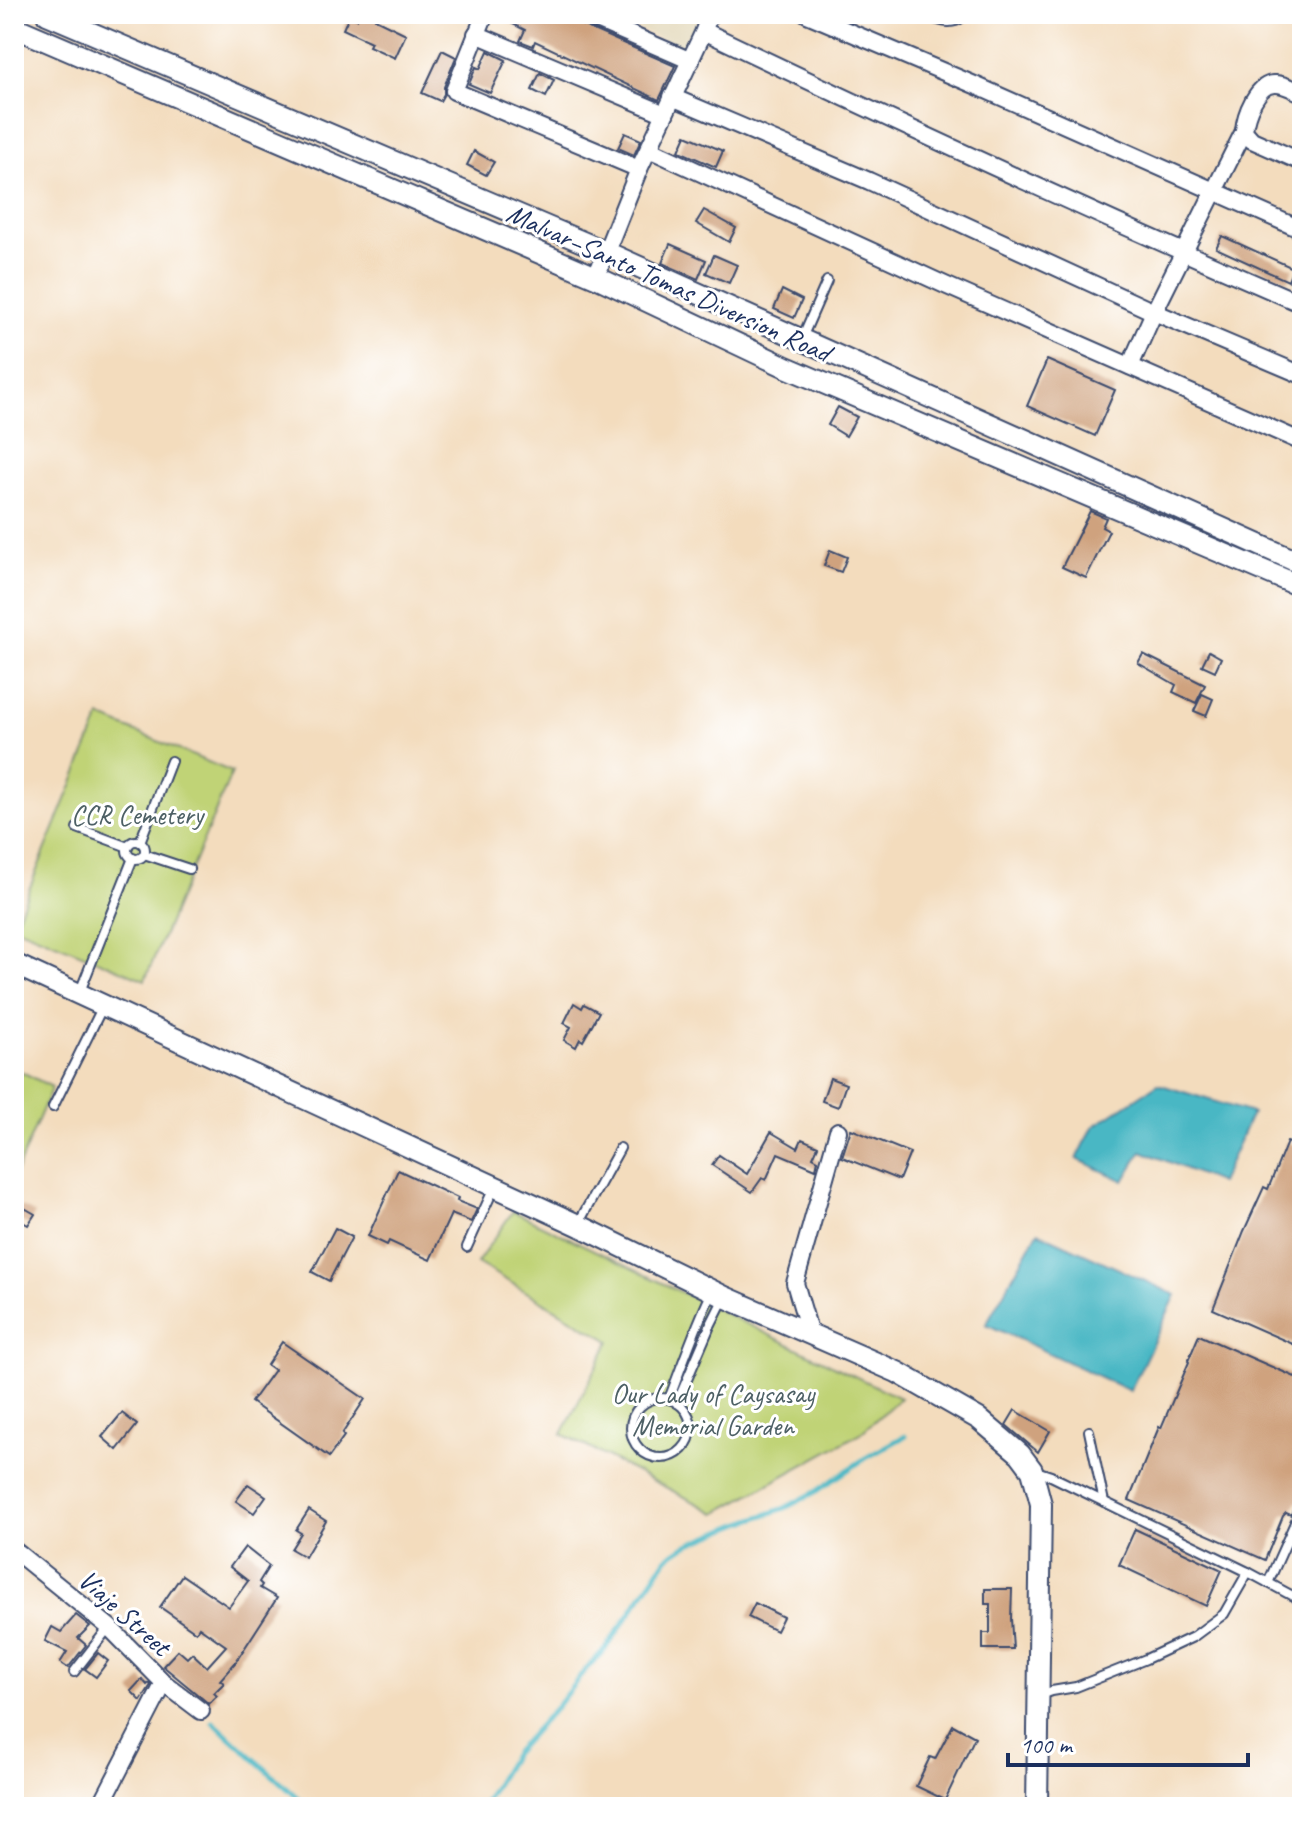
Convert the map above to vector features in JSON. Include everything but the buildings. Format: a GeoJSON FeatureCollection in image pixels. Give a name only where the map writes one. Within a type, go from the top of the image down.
{"type":"FeatureCollection","features":[{"type":"Feature","properties":{"kind":"street","name":"Malvar–Santo Tomas Diversion Road"},"geometry":{"type":"LineString","coordinates":[[47,14],[606,252],[1302,564]]}},
{"type":"Feature","properties":{"kind":"street"},"geometry":{"type":"LineString","coordinates":[[485,14],[454,91],[639,169]]}},
{"type":"Feature","properties":{"kind":"street"},"geometry":{"type":"LineString","coordinates":[[583,14],[691,61]]}},
{"type":"Feature","properties":{"kind":"street"},"geometry":{"type":"LineString","coordinates":[[596,277],[639,169],[691,61],[709,14]]}},
{"type":"Feature","properties":{"kind":"street"},"geometry":{"type":"LineString","coordinates":[[807,14],[1302,230]]}},
{"type":"Feature","properties":{"kind":"street"},"geometry":{"type":"LineString","coordinates":[[932,14],[947,19],[960,14]]}},
{"type":"Feature","properties":{"kind":"street","name":"Malvar–Santo Tomas Diversion Road"},"geometry":{"type":"LineString","coordinates":[[14,27],[596,277],[786,367],[1302,587]]}},
{"type":"Feature","properties":{"kind":"street"},"geometry":{"type":"LineString","coordinates":[[704,31],[870,111],[1302,304]]}},
{"type":"Feature","properties":{"kind":"street"},"geometry":{"type":"LineString","coordinates":[[476,34],[665,114]]}},
{"type":"Feature","properties":{"kind":"street"},"geometry":{"type":"LineString","coordinates":[[1130,366],[1260,92],[1267,85],[1277,83],[1302,93]]}},
{"type":"Feature","properties":{"kind":"street"},"geometry":{"type":"LineString","coordinates":[[672,97],[869,181],[1154,312],[1302,375]]}},
{"type":"Feature","properties":{"kind":"street"},"geometry":{"type":"LineString","coordinates":[[1244,131],[1252,140],[1302,162]]}},
{"type":"Feature","properties":{"kind":"street"},"geometry":{"type":"LineString","coordinates":[[649,149],[945,285],[1302,442]]}},
{"type":"Feature","properties":{"kind":"street"},"geometry":{"type":"LineString","coordinates":[[14,964],[578,1225],[718,1294],[897,1372],[979,1419],[1020,1454],[1032,1470],[1041,1504],[1037,1807]]}},
{"type":"Feature","properties":{"kind":"street"},"geometry":{"type":"LineString","coordinates":[[810,1334],[795,1283],[838,1131]]}},
{"type":"Feature","properties":{"kind":"street","name":"Viaje Street"},"geometry":{"type":"LineString","coordinates":[[14,1550],[109,1627],[164,1683],[201,1711]]}},
{"type":"Feature","properties":{"kind":"street"},"geometry":{"type":"LineString","coordinates":[[100,1807],[164,1683]]}},
{"type":"Feature","properties":{"kind":"lane"},"geometry":{"type":"LineString","coordinates":[[801,339],[827,281]]}},
{"type":"Feature","properties":{"kind":"lane"},"geometry":{"type":"LineString","coordinates":[[140,842],[171,761]]}},
{"type":"Feature","properties":{"kind":"lane"},"geometry":{"type":"LineString","coordinates":[[77,828],[128,847]]}},
{"type":"Feature","properties":{"kind":"lane"},"geometry":{"type":"LineString","coordinates":[[128,847],[140,842]]}},
{"type":"Feature","properties":{"kind":"lane"},"geometry":{"type":"LineString","coordinates":[[133,858],[144,854],[145,849],[140,842]]}},
{"type":"Feature","properties":{"kind":"lane"},"geometry":{"type":"LineString","coordinates":[[128,847],[127,851],[133,858]]}},
{"type":"Feature","properties":{"kind":"lane"},"geometry":{"type":"LineString","coordinates":[[144,854],[189,869]]}},
{"type":"Feature","properties":{"kind":"lane"},"geometry":{"type":"LineString","coordinates":[[78,995],[133,858]]}},
{"type":"Feature","properties":{"kind":"lane"},"geometry":{"type":"LineString","coordinates":[[53,1107],[103,1005]]}},
{"type":"Feature","properties":{"kind":"lane"},"geometry":{"type":"LineString","coordinates":[[578,1225],[620,1148]]}},
{"type":"Feature","properties":{"kind":"lane"},"geometry":{"type":"LineString","coordinates":[[467,1247],[495,1187]]}},
{"type":"Feature","properties":{"kind":"lane"},"geometry":{"type":"LineString","coordinates":[[673,1401],[698,1321],[718,1294]]}},
{"type":"Feature","properties":{"kind":"lane"},"geometry":{"type":"LineString","coordinates":[[673,1401],[710,1326],[718,1294]]}},
{"type":"Feature","properties":{"kind":"lane"},"geometry":{"type":"LineString","coordinates":[[650,1399],[673,1401],[686,1411],[690,1422],[686,1444],[668,1457],[646,1455],[632,1437],[630,1426],[633,1414],[650,1399]]}},
{"type":"Feature","properties":{"kind":"lane"},"geometry":{"type":"LineString","coordinates":[[1089,1431],[1104,1502]]}},
{"type":"Feature","properties":{"kind":"lane"},"geometry":{"type":"LineString","coordinates":[[1032,1470],[1051,1476],[1302,1601]]}},
{"type":"Feature","properties":{"kind":"lane"},"geometry":{"type":"LineString","coordinates":[[1268,1583],[1302,1507]]}},
{"type":"Feature","properties":{"kind":"lane"},"geometry":{"type":"LineString","coordinates":[[1037,1697],[1076,1687],[1193,1637],[1224,1614],[1248,1572]]}},
{"type":"Feature","properties":{"kind":"lane"},"geometry":{"type":"LineString","coordinates":[[74,1672],[109,1627]]}},
{"type":"Feature","properties":{"kind":"shaded area"},"geometry":{"type":"Polygon","coordinates":[[[605,14],[702,14],[692,52],[605,14]]]}},
{"type":"Feature","properties":{"kind":"green space","name":"CCR Cemetery"},"geometry":{"type":"Polygon","coordinates":[[[100,717],[232,772],[145,980],[14,926],[100,717]]]}},
{"type":"Feature","properties":{"kind":"green space"},"geometry":{"type":"Polygon","coordinates":[[[14,1068],[52,1087],[14,1177],[14,1068]]]}},
{"type":"Feature","properties":{"kind":"green space","name":"Our Lady of Caysasay Memorial Garden"},"geometry":{"type":"Polygon","coordinates":[[[513,1211],[900,1398],[861,1433],[716,1513],[562,1434],[610,1341],[477,1263],[513,1211]]]}},
{"type":"Feature","properties":{"kind":"water"},"geometry":{"type":"Polygon","coordinates":[[[1158,1084],[1252,1113],[1220,1183],[1142,1151],[1124,1181],[1077,1159],[1093,1127],[1158,1084]]]}},
{"type":"Feature","properties":{"kind":"water"},"geometry":{"type":"Polygon","coordinates":[[[1038,1232],[1176,1295],[1130,1391],[986,1324],[1038,1232]]]}},
{"type":"Feature","properties":{"kind":"waterway"},"geometry":{"type":"LineString","coordinates":[[482,1807],[514,1753],[608,1646],[667,1558],[685,1546],[785,1508],[905,1436]]}},
{"type":"Feature","properties":{"kind":"waterway"},"geometry":{"type":"LineString","coordinates":[[213,1722],[308,1807]]}}]}
